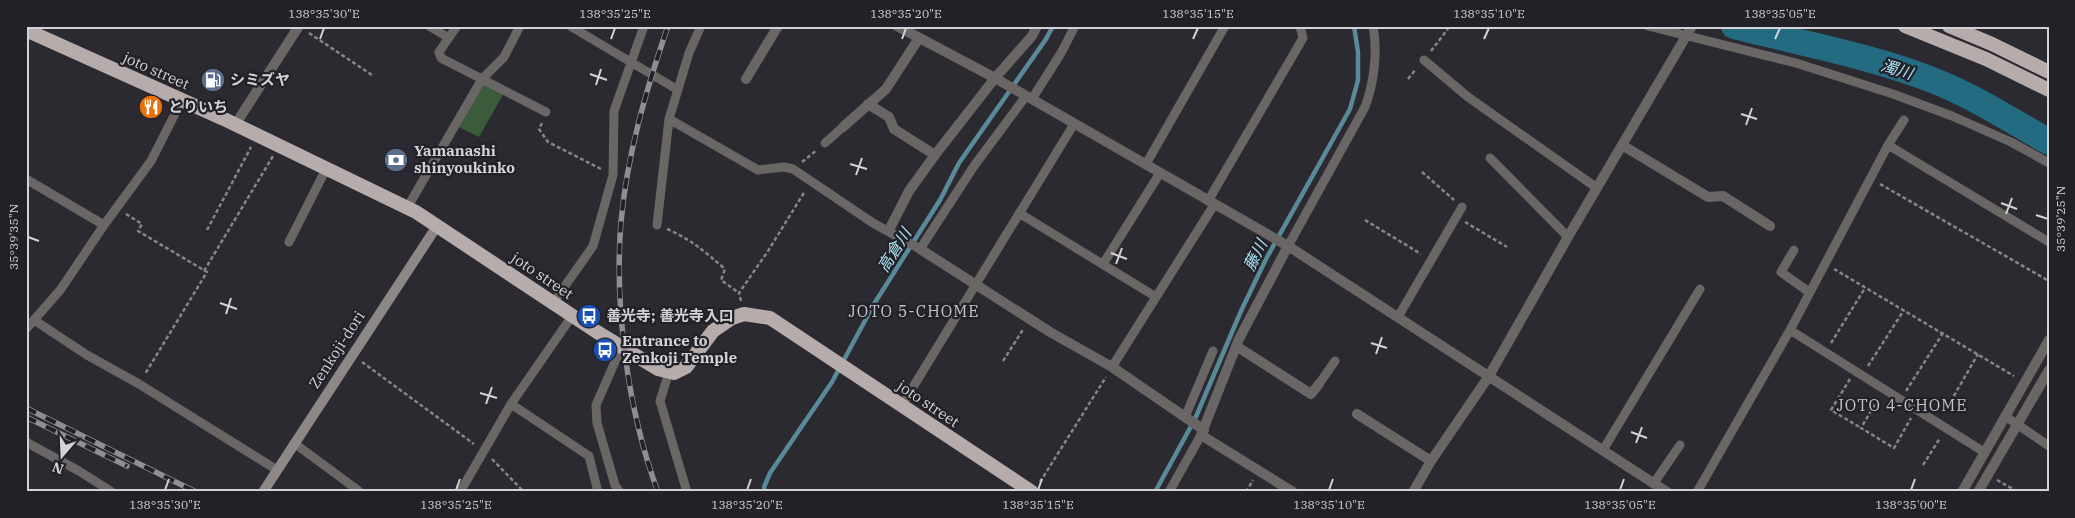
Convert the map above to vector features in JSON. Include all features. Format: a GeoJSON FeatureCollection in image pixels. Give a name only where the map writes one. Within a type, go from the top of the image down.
{"type":"FeatureCollection","features":[{"type":"Feature","properties":{"kind":"highway"},"geometry":{"type":"LineString","coordinates":[[1905,26],[1986,59],[2049,90]]}},
{"type":"Feature","properties":{"kind":"highway"},"geometry":{"type":"LineString","coordinates":[[1949,26],[1992,44],[2049,72]]}},
{"type":"Feature","properties":{"kind":"highway","name":"joto street"},"geometry":{"type":"LineString","coordinates":[[26,30],[182,100],[407,208],[621,348],[658,369],[669,372]]}},
{"type":"Feature","properties":{"kind":"highway"},"geometry":{"type":"LineString","coordinates":[[669,372],[680,372],[686,367],[713,331],[732,318],[744,314]]}},
{"type":"Feature","properties":{"kind":"highway","name":"joto street"},"geometry":{"type":"LineString","coordinates":[[744,314],[763,316],[779,323],[902,405],[1036,488]]}},
{"type":"Feature","properties":{"kind":"main road","name":"Zenkoji-dori"},"geometry":{"type":"LineString","coordinates":[[263,492],[437,226]]}},
{"type":"Feature","properties":{"kind":"street"},"geometry":{"type":"LineString","coordinates":[[235,125],[299,26]]}},
{"type":"Feature","properties":{"kind":"street"},"geometry":{"type":"LineString","coordinates":[[746,79],[778,26]]}},
{"type":"Feature","properties":{"kind":"street"},"geometry":{"type":"LineString","coordinates":[[898,26],[999,80],[1287,245],[1667,492]]}},
{"type":"Feature","properties":{"kind":"street"},"geometry":{"type":"LineString","coordinates":[[889,230],[909,191],[935,155],[999,80],[1032,36],[1037,26]]}},
{"type":"Feature","properties":{"kind":"street"},"geometry":{"type":"LineString","coordinates":[[1413,492],[1431,461],[1489,376],[1692,26]]}},
{"type":"Feature","properties":{"kind":"street"},"geometry":{"type":"LineString","coordinates":[[843,127],[886,89],[919,38]]}},
{"type":"Feature","properties":{"kind":"street"},"geometry":{"type":"LineString","coordinates":[[868,104],[889,117],[894,129],[935,155]]}},
{"type":"Feature","properties":{"kind":"street"},"geometry":{"type":"LineString","coordinates":[[1622,145],[1708,197],[1723,196],[1770,226]]}},
{"type":"Feature","properties":{"kind":"street"},"geometry":{"type":"LineString","coordinates":[[1202,431],[1236,346],[1287,245]]}},
{"type":"Feature","properties":{"kind":"street"},"geometry":{"type":"LineString","coordinates":[[920,249],[1112,367],[1185,417],[1202,431],[1293,492]]}},
{"type":"Feature","properties":{"kind":"street"},"geometry":{"type":"LineString","coordinates":[[1962,492],[2049,340]]}},
{"type":"Feature","properties":{"kind":"street"},"geometry":{"type":"LineString","coordinates":[[1236,346],[1311,394],[1319,384]]}},
{"type":"Feature","properties":{"kind":"street"},"geometry":{"type":"LineString","coordinates":[[1978,492],[2047,377]]}},
{"type":"Feature","properties":{"kind":"street"},"geometry":{"type":"LineString","coordinates":[[1357,414],[1431,461]]}},
{"type":"Feature","properties":{"kind":"lane"},"geometry":{"type":"LineString","coordinates":[[429,26],[448,38]]}},
{"type":"Feature","properties":{"kind":"lane"},"geometry":{"type":"LineString","coordinates":[[457,26],[439,52],[442,58],[546,112]]}},
{"type":"Feature","properties":{"kind":"lane"},"geometry":{"type":"LineString","coordinates":[[407,208],[482,79],[504,57],[520,26]]}},
{"type":"Feature","properties":{"kind":"lane"},"geometry":{"type":"LineString","coordinates":[[570,26],[678,90]]}},
{"type":"Feature","properties":{"kind":"lane"},"geometry":{"type":"LineString","coordinates":[[553,303],[593,246],[613,175],[614,112],[644,26]]}},
{"type":"Feature","properties":{"kind":"lane"},"geometry":{"type":"LineString","coordinates":[[657,225],[669,119],[689,53],[700,26]]}},
{"type":"Feature","properties":{"kind":"lane"},"geometry":{"type":"LineString","coordinates":[[669,119],[758,170],[784,167],[793,169],[874,222],[920,249],[974,166],[1061,53],[1075,26]]}},
{"type":"Feature","properties":{"kind":"lane"},"geometry":{"type":"LineString","coordinates":[[1146,164],[1225,26]]}},
{"type":"Feature","properties":{"kind":"lane"},"geometry":{"type":"LineString","coordinates":[[1112,367],[1211,203],[1303,38],[1300,26]]}},
{"type":"Feature","properties":{"kind":"lane"},"geometry":{"type":"LineString","coordinates":[[1287,245],[1365,107],[1370,94],[1375,56],[1373,26]]}},
{"type":"Feature","properties":{"kind":"lane"},"geometry":{"type":"LineString","coordinates":[[1648,26],[1796,63],[1893,94],[1952,116],[2002,138],[2049,163]]}},
{"type":"Feature","properties":{"kind":"lane"},"geometry":{"type":"LineString","coordinates":[[1424,60],[1468,98],[1597,188]]}},
{"type":"Feature","properties":{"kind":"lane"},"geometry":{"type":"LineString","coordinates":[[26,329],[61,290],[104,225],[151,161],[182,100]]}},
{"type":"Feature","properties":{"kind":"lane"},"geometry":{"type":"LineString","coordinates":[[1697,492],[1790,330],[1888,145],[1904,120]]}},
{"type":"Feature","properties":{"kind":"lane"},"geometry":{"type":"LineString","coordinates":[[902,405],[1074,124]]}},
{"type":"Feature","properties":{"kind":"lane"},"geometry":{"type":"LineString","coordinates":[[824,143],[843,127]]}},
{"type":"Feature","properties":{"kind":"lane"},"geometry":{"type":"LineString","coordinates":[[1888,145],[2049,242]]}},
{"type":"Feature","properties":{"kind":"lane"},"geometry":{"type":"LineString","coordinates":[[1490,158],[1568,237]]}},
{"type":"Feature","properties":{"kind":"lane"},"geometry":{"type":"LineString","coordinates":[[289,242],[326,169]]}},
{"type":"Feature","properties":{"kind":"lane"},"geometry":{"type":"LineString","coordinates":[[1102,264],[1160,173]]}},
{"type":"Feature","properties":{"kind":"lane"},"geometry":{"type":"LineString","coordinates":[[26,178],[104,225]]}},
{"type":"Feature","properties":{"kind":"lane"},"geometry":{"type":"LineString","coordinates":[[1398,317],[1462,207]]}},
{"type":"Feature","properties":{"kind":"lane"},"geometry":{"type":"LineString","coordinates":[[1019,213],[1156,297]]}},
{"type":"Feature","properties":{"kind":"lane"},"geometry":{"type":"LineString","coordinates":[[1794,250],[1781,272],[1810,292]]}},
{"type":"Feature","properties":{"kind":"lane"},"geometry":{"type":"LineString","coordinates":[[1604,450],[1700,290]]}},
{"type":"Feature","properties":{"kind":"lane"},"geometry":{"type":"LineString","coordinates":[[460,492],[511,404],[572,316]]}},
{"type":"Feature","properties":{"kind":"lane"},"geometry":{"type":"LineString","coordinates":[[34,320],[87,355],[139,384],[277,470]]}},
{"type":"Feature","properties":{"kind":"lane"},"geometry":{"type":"LineString","coordinates":[[1790,330],[1984,452]]}},
{"type":"Feature","properties":{"kind":"lane"},"geometry":{"type":"LineString","coordinates":[[620,492],[614,485],[597,423],[596,405],[621,348]]}},
{"type":"Feature","properties":{"kind":"lane"},"geometry":{"type":"LineString","coordinates":[[1185,417],[1213,351]]}},
{"type":"Feature","properties":{"kind":"lane"},"geometry":{"type":"LineString","coordinates":[[1319,384],[1334,361]]}},
{"type":"Feature","properties":{"kind":"lane"},"geometry":{"type":"LineString","coordinates":[[669,372],[660,401],[687,492]]}},
{"type":"Feature","properties":{"kind":"lane"},"geometry":{"type":"LineString","coordinates":[[511,404],[588,456],[598,492]]}},
{"type":"Feature","properties":{"kind":"lane"},"geometry":{"type":"LineString","coordinates":[[2005,416],[2049,446]]}},
{"type":"Feature","properties":{"kind":"lane"},"geometry":{"type":"LineString","coordinates":[[1169,492],[1202,431]]}},
{"type":"Feature","properties":{"kind":"lane"},"geometry":{"type":"LineString","coordinates":[[26,442],[79,471],[112,492]]}},
{"type":"Feature","properties":{"kind":"lane"},"geometry":{"type":"LineString","coordinates":[[294,443],[359,491]]}},
{"type":"Feature","properties":{"kind":"lane"},"geometry":{"type":"LineString","coordinates":[[1654,483],[1680,445]]}},
{"type":"Feature","properties":{"kind":"path"},"geometry":{"type":"LineString","coordinates":[[299,26],[372,75]]}},
{"type":"Feature","properties":{"kind":"path"},"geometry":{"type":"LineString","coordinates":[[546,112],[539,129],[548,142],[613,175]]}},
{"type":"Feature","properties":{"kind":"path"},"geometry":{"type":"LineString","coordinates":[[207,230],[258,136]]}},
{"type":"Feature","properties":{"kind":"path"},"geometry":{"type":"LineString","coordinates":[[793,169],[824,143]]}},
{"type":"Feature","properties":{"kind":"path"},"geometry":{"type":"LineString","coordinates":[[204,271],[279,146]]}},
{"type":"Feature","properties":{"kind":"path"},"geometry":{"type":"LineString","coordinates":[[1422,172],[1462,207]]}},
{"type":"Feature","properties":{"kind":"path"},"geometry":{"type":"LineString","coordinates":[[1870,179],[2049,281]]}},
{"type":"Feature","properties":{"kind":"path"},"geometry":{"type":"LineString","coordinates":[[740,294],[811,181]]}},
{"type":"Feature","properties":{"kind":"path"},"geometry":{"type":"LineString","coordinates":[[117,208],[142,224],[138,231],[207,272],[139,384]]}},
{"type":"Feature","properties":{"kind":"path"},"geometry":{"type":"LineString","coordinates":[[1456,217],[1507,247]]}},
{"type":"Feature","properties":{"kind":"path"},"geometry":{"type":"LineString","coordinates":[[1365,220],[1431,260]]}},
{"type":"Feature","properties":{"kind":"path"},"geometry":{"type":"LineString","coordinates":[[657,225],[688,238],[725,269],[721,280],[740,294],[744,314]]}},
{"type":"Feature","properties":{"kind":"path"},"geometry":{"type":"LineString","coordinates":[[1824,263],[2025,382]]}},
{"type":"Feature","properties":{"kind":"path"},"geometry":{"type":"LineString","coordinates":[[1825,352],[1866,287]]}},
{"type":"Feature","properties":{"kind":"path"},"geometry":{"type":"LineString","coordinates":[[1904,310],[1831,410],[1894,448],[1916,409]]}},
{"type":"Feature","properties":{"kind":"path"},"geometry":{"type":"LineString","coordinates":[[1004,361],[1030,318]]}},
{"type":"Feature","properties":{"kind":"path"},"geometry":{"type":"LineString","coordinates":[[1900,399],[1943,334]]}},
{"type":"Feature","properties":{"kind":"path"},"geometry":{"type":"LineString","coordinates":[[352,354],[484,451],[524,492]]}},
{"type":"Feature","properties":{"kind":"path"},"geometry":{"type":"LineString","coordinates":[[1938,423],[1978,354]]}},
{"type":"Feature","properties":{"kind":"path"},"geometry":{"type":"LineString","coordinates":[[1036,488],[1112,367]]}},
{"type":"Feature","properties":{"kind":"path"},"geometry":{"type":"LineString","coordinates":[[1861,428],[1884,389]]}},
{"type":"Feature","properties":{"kind":"path"},"geometry":{"type":"LineString","coordinates":[[1923,464],[1946,428]]}},
{"type":"Feature","properties":{"kind":"path"},"geometry":{"type":"LineString","coordinates":[[1988,474],[2018,492]]}},
{"type":"Feature","properties":{"kind":"green space"},"geometry":{"type":"Polygon","coordinates":[[[482,79],[505,91],[479,137],[455,125],[482,79]]]}},
{"type":"Feature","properties":{"kind":"waterway","name":"高倉川"},"geometry":{"type":"LineString","coordinates":[[765,492],[764,487],[770,473],[832,382],[874,304],[940,200],[959,163],[1046,39],[1053,26]]}},
{"type":"Feature","properties":{"kind":"waterway","name":"藤川"},"geometry":{"type":"LineString","coordinates":[[1155,492],[1195,419],[1241,311],[1266,259],[1350,109],[1358,80],[1358,52],[1354,26]]}},
{"type":"Feature","properties":{"kind":"waterway","name":"濁川"},"geometry":{"type":"LineString","coordinates":[[1734,26],[1861,57],[1911,72],[1950,87],[2049,142]]}},
{"type":"Feature","properties":{"kind":"railway"},"geometry":{"type":"LineString","coordinates":[[658,492],[631,394],[622,324],[619,255],[624,197],[638,123],[668,26]]}},
{"type":"Feature","properties":{"kind":"railway"},"geometry":{"type":"LineString","coordinates":[[26,408],[196,492]]}},
{"type":"Feature","properties":{"kind":"railway"},"geometry":{"type":"LineString","coordinates":[[26,417],[127,466]]}},
{"type":"Feature","properties":{"kind":"place","name":"シミズヤ"},"geometry":{"type":"Point","coordinates":[213,80]}},
{"type":"Feature","properties":{"kind":"place","name":"とりいち"},"geometry":{"type":"Point","coordinates":[151,107]}},
{"type":"Feature","properties":{"kind":"place","name":"Yamanashi shinyoukinko"},"geometry":{"type":"Point","coordinates":[396,160]}},
{"type":"Feature","properties":{"kind":"place","name":"善光寺; 善光寺入口"},"geometry":{"type":"Point","coordinates":[589,316]}},
{"type":"Feature","properties":{"kind":"place","name":"Entrance to Zenkoji Temple"},"geometry":{"type":"Point","coordinates":[605,350]}},
{"type":"Feature","properties":{"kind":"district","name":"JOTO 5-CHOME"},"geometry":{"type":"Point","coordinates":[914,311]}},
{"type":"Feature","properties":{"kind":"district","name":"JOTO 4-CHOME"},"geometry":{"type":"Point","coordinates":[1902,405]}}]}
